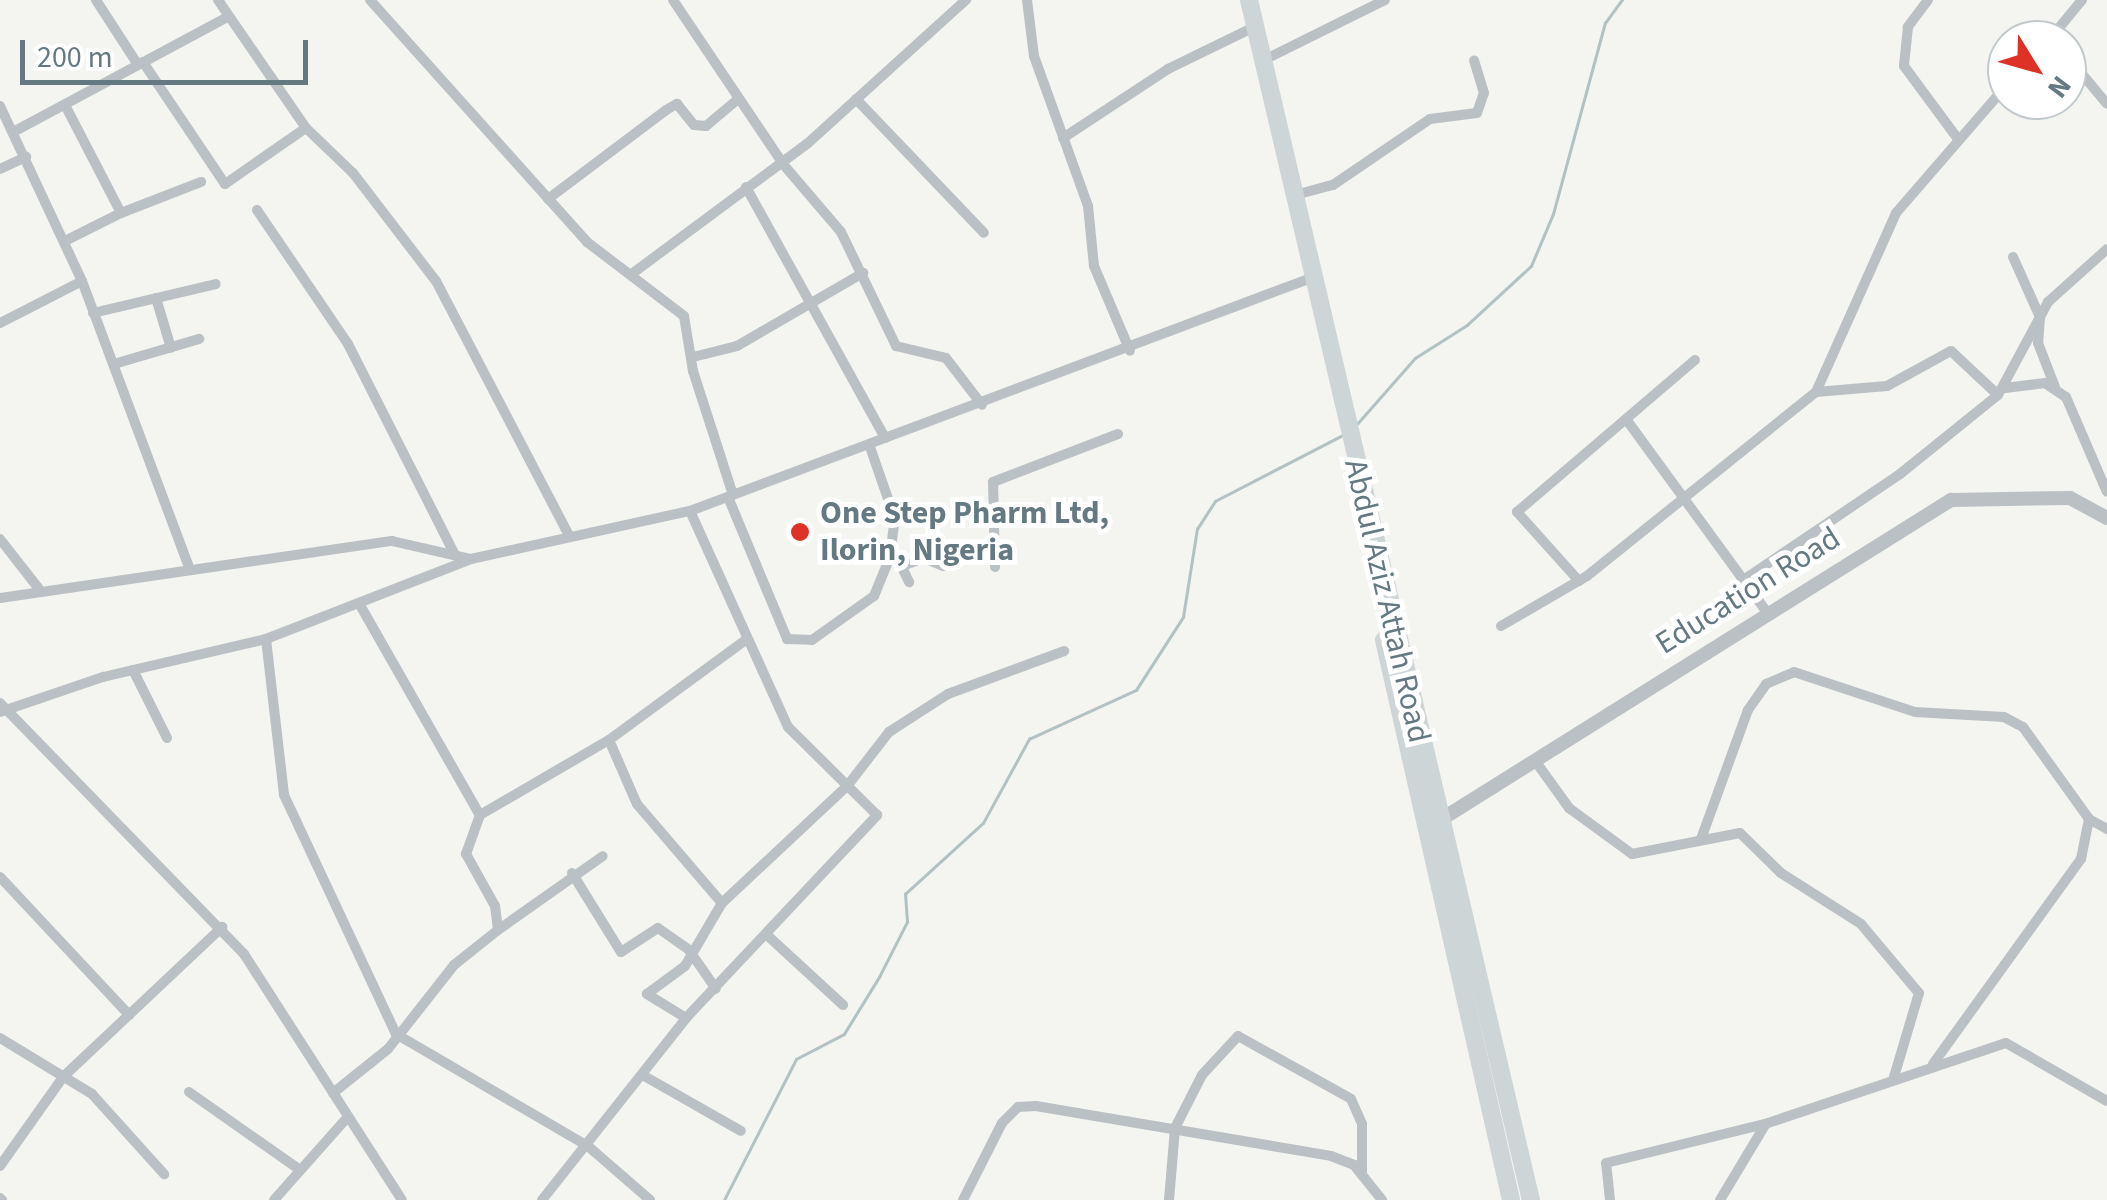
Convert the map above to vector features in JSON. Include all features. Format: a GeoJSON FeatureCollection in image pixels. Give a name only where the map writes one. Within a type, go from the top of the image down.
{"type":"FeatureCollection","features":[{"type":"Feature","properties":{"kind":"highway","name":"Abdul Aziz Attah Road"},"geometry":{"type":"LineString","coordinates":[[1241,0],[1310,278],[1511,1200]]}},
{"type":"Feature","properties":{"kind":"highway","name":"Abdul Aziz Attah Road"},"geometry":{"type":"LineString","coordinates":[[1250,0],[1310,278]]}},
{"type":"Feature","properties":{"kind":"highway","name":"Abdul Aziz Attah Road"},"geometry":{"type":"LineString","coordinates":[[1432,825],[1531,1200]]}},
{"type":"Feature","properties":{"kind":"street"},"geometry":{"type":"LineString","coordinates":[[96,0],[225,184],[306,128]]}},
{"type":"Feature","properties":{"kind":"street"},"geometry":{"type":"LineString","coordinates":[[218,0],[306,128],[436,280],[568,534]]}},
{"type":"Feature","properties":{"kind":"street"},"geometry":{"type":"LineString","coordinates":[[370,0],[587,242],[633,273],[684,316],[731,496],[787,639],[798,646],[874,596],[893,549],[895,519],[868,444]]}},
{"type":"Feature","properties":{"kind":"street"},"geometry":{"type":"LineString","coordinates":[[674,0],[783,164],[841,232],[896,346],[946,358],[982,404]]}},
{"type":"Feature","properties":{"kind":"street"},"geometry":{"type":"LineString","coordinates":[[633,273],[746,187],[783,164],[965,0]]}},
{"type":"Feature","properties":{"kind":"street"},"geometry":{"type":"LineString","coordinates":[[1027,0],[1034,56],[1088,206],[1094,266],[1130,351]]}},
{"type":"Feature","properties":{"kind":"street"},"geometry":{"type":"LineString","coordinates":[[1264,60],[1385,0]]}},
{"type":"Feature","properties":{"kind":"street"},"geometry":{"type":"LineString","coordinates":[[1928,0],[1908,26],[1904,66],[1958,138]]}},
{"type":"Feature","properties":{"kind":"street"},"geometry":{"type":"LineString","coordinates":[[2066,20],[2082,0]]}},
{"type":"Feature","properties":{"kind":"street"},"geometry":{"type":"LineString","coordinates":[[16,132],[228,18]]}},
{"type":"Feature","properties":{"kind":"street"},"geometry":{"type":"LineString","coordinates":[[1064,138],[1168,69],[1248,30]]}},
{"type":"Feature","properties":{"kind":"street"},"geometry":{"type":"LineString","coordinates":[[1295,196],[1333,184],[1430,119],[1477,113],[1484,93],[1474,60]]}},
{"type":"Feature","properties":{"kind":"street"},"geometry":{"type":"LineString","coordinates":[[2087,80],[2107,104]]}},
{"type":"Feature","properties":{"kind":"street"},"geometry":{"type":"LineString","coordinates":[[856,99],[984,233]]}},
{"type":"Feature","properties":{"kind":"street"},"geometry":{"type":"LineString","coordinates":[[548,199],[677,104],[694,125],[706,126],[737,100]]}},
{"type":"Feature","properties":{"kind":"street"},"geometry":{"type":"LineString","coordinates":[[65,105],[121,213]]}},
{"type":"Feature","properties":{"kind":"street"},"geometry":{"type":"LineString","coordinates":[[0,106],[16,132],[82,281],[188,565]]}},
{"type":"Feature","properties":{"kind":"street"},"geometry":{"type":"LineString","coordinates":[[1501,626],[1579,581],[1689,500],[1816,392],[1896,213],[1987,107]]}},
{"type":"Feature","properties":{"kind":"street"},"geometry":{"type":"LineString","coordinates":[[0,169],[26,157]]}},
{"type":"Feature","properties":{"kind":"street"},"geometry":{"type":"LineString","coordinates":[[65,242],[121,213],[201,182]]}},
{"type":"Feature","properties":{"kind":"street"},"geometry":{"type":"LineString","coordinates":[[746,187],[885,438]]}},
{"type":"Feature","properties":{"kind":"street"},"geometry":{"type":"LineString","coordinates":[[257,210],[348,344],[454,553]]}},
{"type":"Feature","properties":{"kind":"street"},"geometry":{"type":"LineString","coordinates":[[1745,578],[1900,474],[2002,392],[2040,317],[2107,250]]}},
{"type":"Feature","properties":{"kind":"street"},"geometry":{"type":"LineString","coordinates":[[2013,257],[2040,317],[2038,343],[2055,387],[2107,492]]}},
{"type":"Feature","properties":{"kind":"street"},"geometry":{"type":"LineString","coordinates":[[694,357],[737,346],[863,274]]}},
{"type":"Feature","properties":{"kind":"street"},"geometry":{"type":"LineString","coordinates":[[402,1200],[344,1120],[333,1093],[272,991],[222,927],[2,708],[133,670],[266,639],[471,559],[568,534],[690,511],[1130,351],[1310,278]]}},
{"type":"Feature","properties":{"kind":"street"},"geometry":{"type":"LineString","coordinates":[[0,323],[82,281]]}},
{"type":"Feature","properties":{"kind":"street"},"geometry":{"type":"LineString","coordinates":[[93,313],[216,284]]}},
{"type":"Feature","properties":{"kind":"street"},"geometry":{"type":"LineString","coordinates":[[156,298],[171,348]]}},
{"type":"Feature","properties":{"kind":"street"},"geometry":{"type":"LineString","coordinates":[[114,364],[200,339]]}},
{"type":"Feature","properties":{"kind":"street"},"geometry":{"type":"LineString","coordinates":[[1816,392],[1887,386],[1950,351],[2002,392],[2055,387]]}},
{"type":"Feature","properties":{"kind":"street"},"geometry":{"type":"LineString","coordinates":[[1579,581],[1517,512],[1695,360]]}},
{"type":"Feature","properties":{"kind":"street"},"geometry":{"type":"LineString","coordinates":[[1626,419],[1689,500],[1766,611]]}},
{"type":"Feature","properties":{"kind":"street"},"geometry":{"type":"LineString","coordinates":[[995,567],[991,548],[999,536],[990,488],[998,476],[1118,434]]}},
{"type":"Feature","properties":{"kind":"street","name":"Education Road"},"geometry":{"type":"LineString","coordinates":[[1432,825],[1536,762],[1766,611],[1951,500],[2070,498],[2107,518]]}},
{"type":"Feature","properties":{"kind":"street"},"geometry":{"type":"LineString","coordinates":[[542,1200],[646,1077],[686,1018],[768,936],[877,815],[788,726],[690,511]]}},
{"type":"Feature","properties":{"kind":"street"},"geometry":{"type":"LineString","coordinates":[[0,539],[39,589]]}},
{"type":"Feature","properties":{"kind":"street"},"geometry":{"type":"LineString","coordinates":[[0,598],[188,565],[392,540],[471,559]]}},
{"type":"Feature","properties":{"kind":"street"},"geometry":{"type":"LineString","coordinates":[[893,549],[909,582]]}},
{"type":"Feature","properties":{"kind":"street"},"geometry":{"type":"LineString","coordinates":[[902,566],[924,558],[943,566]]}},
{"type":"Feature","properties":{"kind":"street"},"geometry":{"type":"LineString","coordinates":[[360,605],[480,815]]}},
{"type":"Feature","properties":{"kind":"street"},"geometry":{"type":"LineString","coordinates":[[266,639],[284,795],[396,1034],[588,1147],[650,1200]]}},
{"type":"Feature","properties":{"kind":"street"},"geometry":{"type":"LineString","coordinates":[[498,930],[495,906],[466,854],[480,815],[609,740],[747,639]]}},
{"type":"Feature","properties":{"kind":"street"},"geometry":{"type":"LineString","coordinates":[[686,1018],[647,994],[684,966],[689,950],[722,903],[848,785],[890,732],[929,704],[1064,651]]}},
{"type":"Feature","properties":{"kind":"street"},"geometry":{"type":"LineString","coordinates":[[133,670],[168,738]]}},
{"type":"Feature","properties":{"kind":"street"},"geometry":{"type":"LineString","coordinates":[[1701,839],[1748,710],[1783,672],[1826,679],[1916,712],[2004,717],[2042,748],[2090,819],[2107,830]]}},
{"type":"Feature","properties":{"kind":"street"},"geometry":{"type":"LineString","coordinates":[[609,740],[637,804],[722,903]]}},
{"type":"Feature","properties":{"kind":"street"},"geometry":{"type":"LineString","coordinates":[[1536,762],[1568,808],[1632,854],[1701,839],[1746,836],[1781,873],[1861,924],[1920,993],[1893,1080]]}},
{"type":"Feature","properties":{"kind":"street"},"geometry":{"type":"LineString","coordinates":[[1931,1067],[2081,858],[2090,819]]}},
{"type":"Feature","properties":{"kind":"street"},"geometry":{"type":"LineString","coordinates":[[333,1093],[396,1034],[454,966],[572,873],[603,856]]}},
{"type":"Feature","properties":{"kind":"street"},"geometry":{"type":"LineString","coordinates":[[572,873],[621,952],[658,928],[689,950],[716,989]]}},
{"type":"Feature","properties":{"kind":"street"},"geometry":{"type":"LineString","coordinates":[[0,876],[130,1014]]}},
{"type":"Feature","properties":{"kind":"street"},"geometry":{"type":"LineString","coordinates":[[0,1166],[63,1077],[222,927]]}},
{"type":"Feature","properties":{"kind":"street"},"geometry":{"type":"LineString","coordinates":[[768,936],[842,1004]]}},
{"type":"Feature","properties":{"kind":"street"},"geometry":{"type":"LineString","coordinates":[[0,1038],[92,1094],[164,1174]]}},
{"type":"Feature","properties":{"kind":"street"},"geometry":{"type":"LineString","coordinates":[[1169,1200],[1175,1128],[1222,1046],[1246,1038],[1297,1075],[1351,1099],[1362,1124],[1362,1175]]}},
{"type":"Feature","properties":{"kind":"street"},"geometry":{"type":"LineString","coordinates":[[1610,1200],[1606,1163],[1765,1124],[2006,1043],[2107,1102]]}},
{"type":"Feature","properties":{"kind":"street"},"geometry":{"type":"LineString","coordinates":[[646,1077],[741,1131]]}},
{"type":"Feature","properties":{"kind":"street"},"geometry":{"type":"LineString","coordinates":[[189,1092],[300,1170]]}},
{"type":"Feature","properties":{"kind":"street"},"geometry":{"type":"LineString","coordinates":[[963,1200],[1018,1107],[1175,1128],[1330,1156],[1362,1175],[1382,1200]]}},
{"type":"Feature","properties":{"kind":"street"},"geometry":{"type":"LineString","coordinates":[[274,1200],[344,1120]]}},
{"type":"Feature","properties":{"kind":"street"},"geometry":{"type":"LineString","coordinates":[[1720,1200],[1765,1124]]}},
{"type":"Feature","properties":{"kind":"waterway"},"geometry":{"type":"LineString","coordinates":[[1356,425],[1415,358],[1467,325],[1531,266],[1553,214],[1605,23],[1622,0]]}},
{"type":"Feature","properties":{"kind":"waterway"},"geometry":{"type":"LineString","coordinates":[[724,1200],[796,1059],[844,1034],[879,977],[907,922],[905,894],[983,823],[1029,739],[1136,690],[1183,617],[1197,529],[1215,501],[1341,436]]}},
{"type":"Feature","properties":{"kind":"place","name":"One Step Pharm Ltd, Ilorin, Nigeria"},"geometry":{"type":"Point","coordinates":[800,532]}}]}
